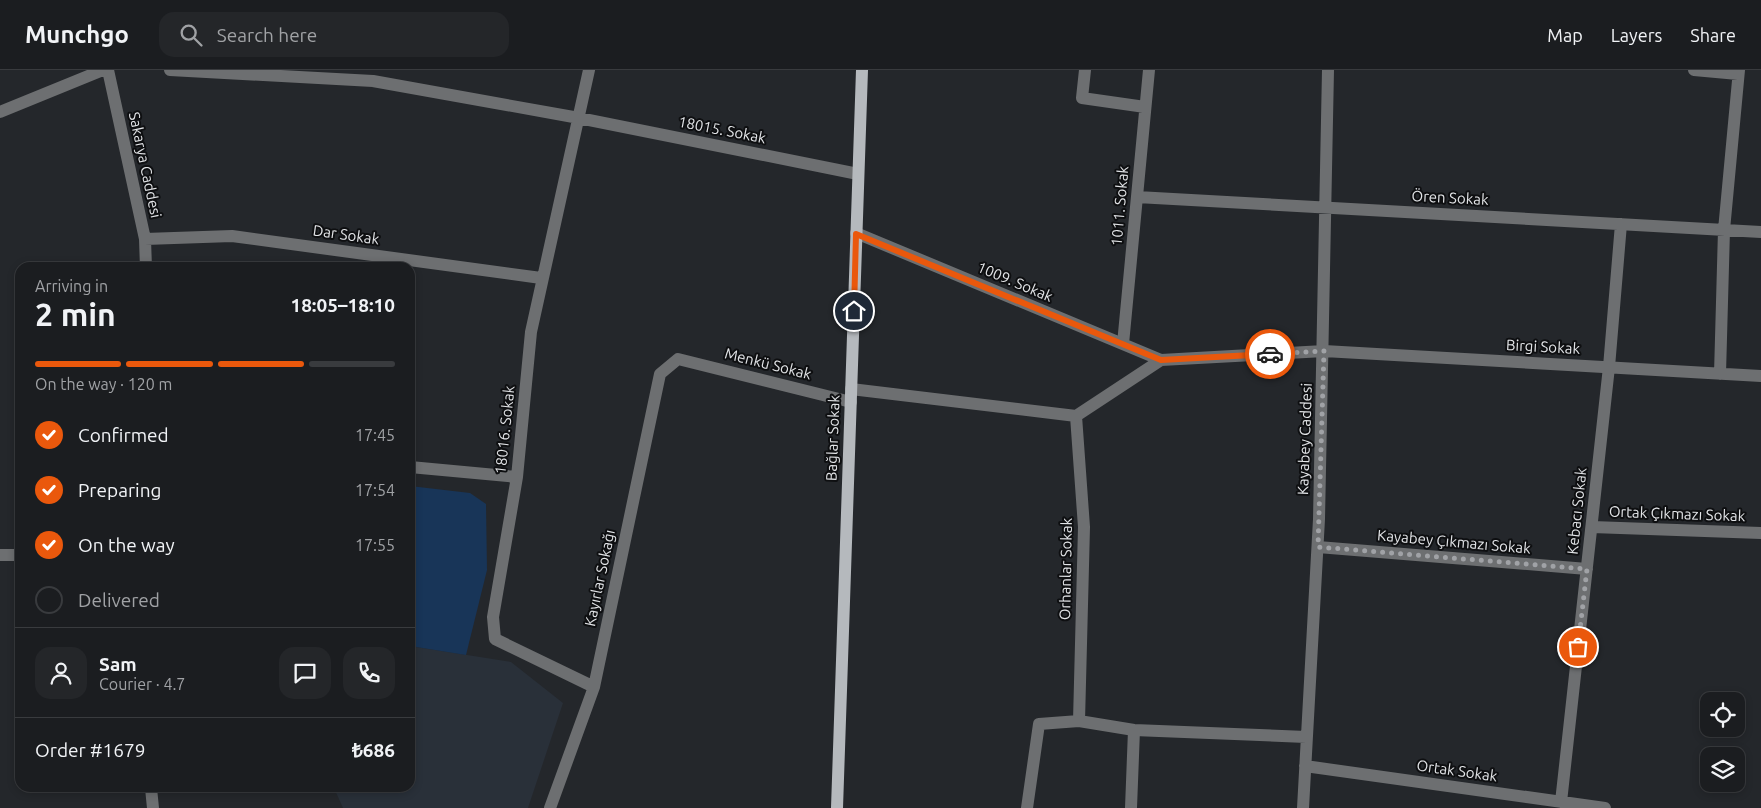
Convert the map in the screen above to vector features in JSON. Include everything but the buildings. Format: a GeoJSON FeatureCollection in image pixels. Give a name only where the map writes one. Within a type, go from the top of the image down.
{"type":"FeatureCollection","features":[{"type":"Feature","properties":{"kind":"main road","name":"Bağlar Sokak"},"geometry":{"type":"LineString","coordinates":[[837,808],[862,70]]}},
{"type":"Feature","properties":{"kind":"street"},"geometry":{"type":"LineString","coordinates":[[0,112],[103,70]]}},
{"type":"Feature","properties":{"kind":"street","name":"Sakarya Caddesi"},"geometry":{"type":"LineString","coordinates":[[108,70],[145,239],[146,262]]}},
{"type":"Feature","properties":{"kind":"street","name":"18015. Sokak"},"geometry":{"type":"LineString","coordinates":[[170,70],[373,81],[579,118],[858,174]]}},
{"type":"Feature","properties":{"kind":"street","name":"18016. Sokak"},"geometry":{"type":"LineString","coordinates":[[589,70],[530,332],[517,477],[493,617],[495,639],[594,688]]}},
{"type":"Feature","properties":{"kind":"street"},"geometry":{"type":"LineString","coordinates":[[1085,70],[1082,98],[1145,107]]}},
{"type":"Feature","properties":{"kind":"street","name":"1011. Sokak"},"geometry":{"type":"LineString","coordinates":[[1123,344],[1149,70]]}},
{"type":"Feature","properties":{"kind":"street","name":"Kayabey Caddesi"},"geometry":{"type":"LineString","coordinates":[[1303,808],[1318,547],[1324,351],[1324,207],[1328,70]]}},
{"type":"Feature","properties":{"kind":"street"},"geometry":{"type":"LineString","coordinates":[[1694,70],[1739,72],[1724,230],[1720,374]]}},
{"type":"Feature","properties":{"kind":"street","name":"Ören Sokak"},"geometry":{"type":"LineString","coordinates":[[1137,197],[1761,232]]}},
{"type":"Feature","properties":{"kind":"street","name":"Kebacı Sokak"},"geometry":{"type":"LineString","coordinates":[[1561,802],[1609,368],[1621,224]]}},
{"type":"Feature","properties":{"kind":"street","name":"1009. Sokak"},"geometry":{"type":"LineString","coordinates":[[856,234],[1161,360]]}},
{"type":"Feature","properties":{"kind":"street","name":"Dar Sokak"},"geometry":{"type":"LineString","coordinates":[[145,239],[232,236],[541,278]]}},
{"type":"Feature","properties":{"kind":"street","name":"Birgi Sokak"},"geometry":{"type":"LineString","coordinates":[[1161,360],[1324,351],[1761,376]]}},
{"type":"Feature","properties":{"kind":"street","name":"Menkü Sokak"},"geometry":{"type":"LineString","coordinates":[[678,359],[851,402]]}},
{"type":"Feature","properties":{"kind":"street","name":"Kayırlar Sokağı"},"geometry":{"type":"LineString","coordinates":[[550,808],[594,688],[660,374],[678,359]]}},
{"type":"Feature","properties":{"kind":"street"},"geometry":{"type":"LineString","coordinates":[[851,388],[1076,416],[1161,360]]}},
{"type":"Feature","properties":{"kind":"street","name":"Orhanlar Sokak"},"geometry":{"type":"LineString","coordinates":[[1076,416],[1084,527],[1079,721]]}},
{"type":"Feature","properties":{"kind":"street"},"geometry":{"type":"LineString","coordinates":[[415,467],[517,477]]}},
{"type":"Feature","properties":{"kind":"street","name":"Ortak Çıkmazı Sokak"},"geometry":{"type":"LineString","coordinates":[[1592,527],[1761,533]]}},
{"type":"Feature","properties":{"kind":"street","name":"Kayabey Çıkmazı Sokak"},"geometry":{"type":"LineString","coordinates":[[1318,547],[1587,569]]}},
{"type":"Feature","properties":{"kind":"street"},"geometry":{"type":"LineString","coordinates":[[0,556],[15,555]]}},
{"type":"Feature","properties":{"kind":"street"},"geometry":{"type":"LineString","coordinates":[[1027,808],[1039,724],[1079,721],[1134,730],[1306,737]]}},
{"type":"Feature","properties":{"kind":"street"},"geometry":{"type":"LineString","coordinates":[[1131,808],[1134,730]]}},
{"type":"Feature","properties":{"kind":"street","name":"Ortak Sokak"},"geometry":{"type":"LineString","coordinates":[[1305,766],[1605,808]]}},
{"type":"Feature","properties":{"kind":"street"},"geometry":{"type":"LineString","coordinates":[[152,792],[153,808]]}},
{"type":"Feature","properties":{"kind":"shaded area"},"geometry":{"type":"Polygon","coordinates":[[[415,487],[470,493],[486,504],[487,570],[466,655],[415,647],[415,487]]]}},
{"type":"Feature","properties":{"kind":"shaded area"},"geometry":{"type":"Polygon","coordinates":[[[415,647],[511,662],[563,703],[528,808],[343,808],[336,792],[415,792],[415,647]]]}},
{"type":"Feature","properties":{"kind":"way so far"},"geometry":{"type":"LineString","coordinates":[[1270,354],[1324,351],[1318,547],[1587,569],[1578,647]]}},
{"type":"Feature","properties":{"kind":"route"},"geometry":{"type":"LineString","coordinates":[[854,311],[856,234],[1161,360],[1270,354]]}}]}
